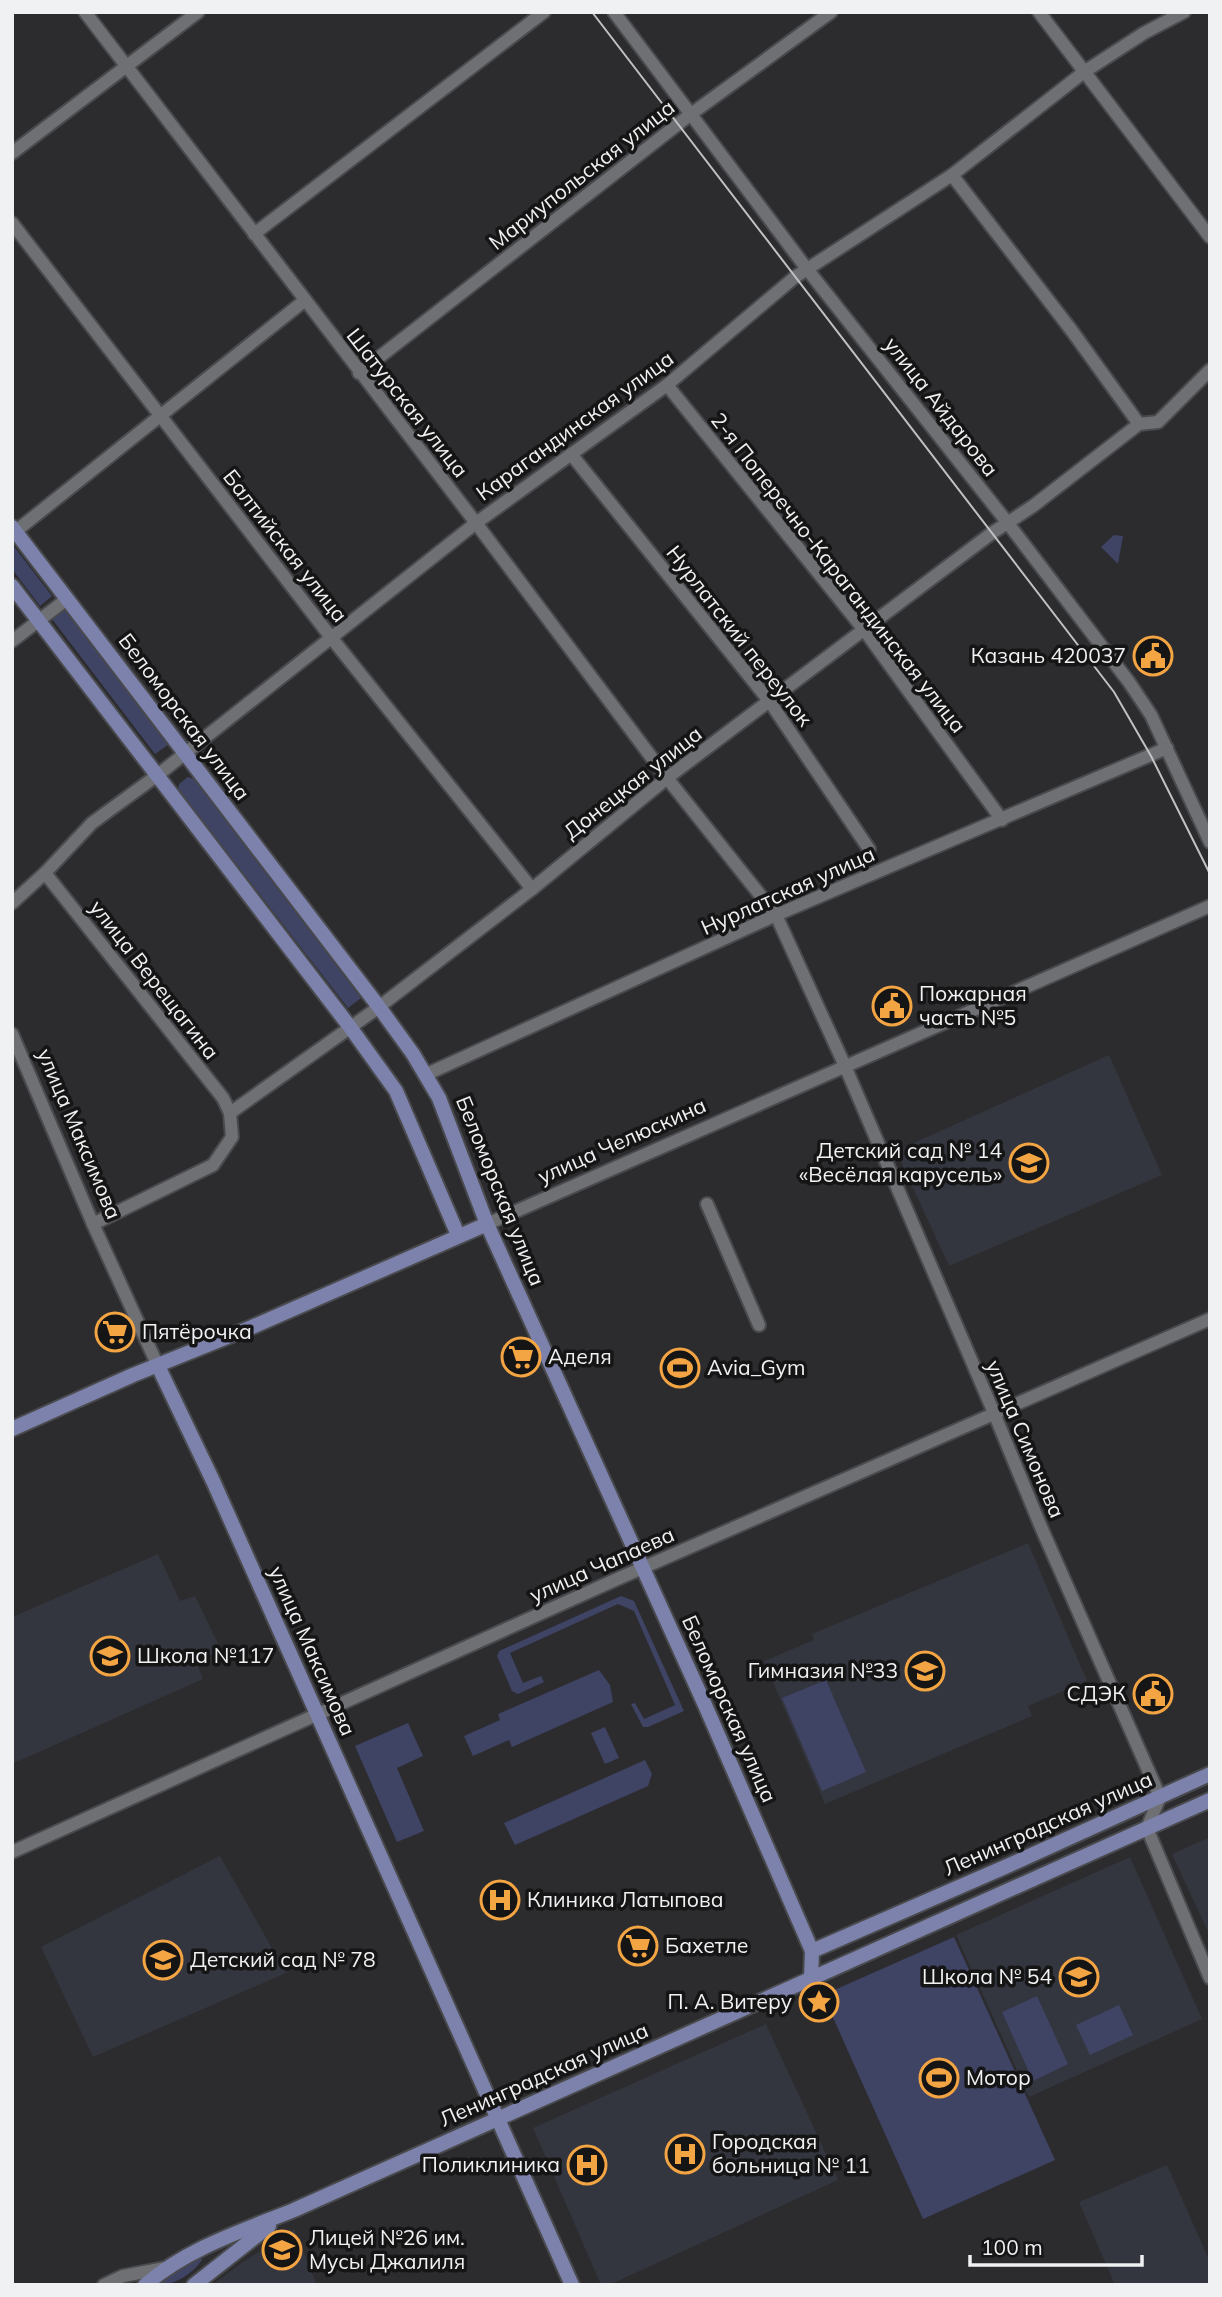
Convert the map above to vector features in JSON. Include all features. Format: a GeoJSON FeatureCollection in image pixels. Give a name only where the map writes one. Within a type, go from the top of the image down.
{"type":"FeatureCollection","features":[{"type":"Feature","properties":{"kind":"main road","name":"Беломорская улица"},"geometry":{"type":"LineString","coordinates":[[14,529],[379,1007],[426,1074],[449,1123],[487,1224],[812,1951]]}},
{"type":"Feature","properties":{"kind":"main road"},"geometry":{"type":"LineString","coordinates":[[12,586],[159,774],[396,1091],[458,1236]]}},
{"type":"Feature","properties":{"kind":"main road","name":"улица Челюскина"},"geometry":{"type":"LineString","coordinates":[[12,1429],[487,1224]]}},
{"type":"Feature","properties":{"kind":"main road","name":"улица Максимова"},"geometry":{"type":"LineString","coordinates":[[158,1366],[213,1481],[572,2285]]}},
{"type":"Feature","properties":{"kind":"main road","name":"Ленинградская улица"},"geometry":{"type":"LineString","coordinates":[[812,1951],[1210,1774]]}},
{"type":"Feature","properties":{"kind":"main road","name":"Ленинградская улица"},"geometry":{"type":"LineString","coordinates":[[145,2285],[165,2268],[217,2240],[294,2210],[498,2120],[1210,1800]]}},
{"type":"Feature","properties":{"kind":"main road"},"geometry":{"type":"LineString","coordinates":[[811,1979],[812,1951]]}},
{"type":"Feature","properties":{"kind":"main road","name":"Ленинградская улица"},"geometry":{"type":"LineString","coordinates":[[194,2285],[267,2227],[294,2210]]}},
{"type":"Feature","properties":{"kind":"street","name":"Шатурская улица"},"geometry":{"type":"LineString","coordinates":[[85,12],[476,523],[667,778],[776,915]]}},
{"type":"Feature","properties":{"kind":"street"},"geometry":{"type":"LineString","coordinates":[[12,153],[198,12]]}},
{"type":"Feature","properties":{"kind":"street"},"geometry":{"type":"LineString","coordinates":[[254,234],[544,12]]}},
{"type":"Feature","properties":{"kind":"street","name":"улица Айдарова"},"geometry":{"type":"LineString","coordinates":[[614,12],[807,269],[1007,522],[1129,682],[1151,715],[1210,842]]}},
{"type":"Feature","properties":{"kind":"street"},"geometry":{"type":"LineString","coordinates":[[1039,12],[1210,237]]}},
{"type":"Feature","properties":{"kind":"street","name":"Карагандинская улица"},"geometry":{"type":"LineString","coordinates":[[12,903],[45,873],[92,823],[159,774],[476,523],[667,385],[807,269],[952,175],[1084,72],[1144,33],[1184,12]]}},
{"type":"Feature","properties":{"kind":"street","name":"Мариупольская улица"},"geometry":{"type":"LineString","coordinates":[[359,373],[691,114],[830,13]]}},
{"type":"Feature","properties":{"kind":"street"},"geometry":{"type":"LineString","coordinates":[[952,175],[1072,331],[1139,424]]}},
{"type":"Feature","properties":{"kind":"street","name":"Балтийская улица"},"geometry":{"type":"LineString","coordinates":[[12,223],[330,636],[532,889]]}},
{"type":"Feature","properties":{"kind":"street"},"geometry":{"type":"LineString","coordinates":[[14,529],[304,301]]}},
{"type":"Feature","properties":{"kind":"street","name":"Донецкая улица"},"geometry":{"type":"LineString","coordinates":[[230,1113],[379,1007],[532,889],[667,778],[1007,522],[1033,506],[1139,424],[1158,422],[1210,370]]}},
{"type":"Feature","properties":{"kind":"street","name":"2-я Поперечно-Карагандинская улица"},"geometry":{"type":"LineString","coordinates":[[667,385],[865,631],[1002,820]]}},
{"type":"Feature","properties":{"kind":"street","name":"Нурлатский переулок"},"geometry":{"type":"LineString","coordinates":[[571,454],[770,702],[869,849]]}},
{"type":"Feature","properties":{"kind":"street"},"geometry":{"type":"LineString","coordinates":[[12,641],[67,599]]}},
{"type":"Feature","properties":{"kind":"street","name":"Нурлатская улица"},"geometry":{"type":"LineString","coordinates":[[426,1074],[776,915],[1167,748]]}},
{"type":"Feature","properties":{"kind":"street","name":"улица Верещагина"},"geometry":{"type":"LineString","coordinates":[[45,873],[223,1098],[230,1113]]}},
{"type":"Feature","properties":{"kind":"street","name":"улица Челюскина"},"geometry":{"type":"LineString","coordinates":[[487,1224],[1210,906]]}},
{"type":"Feature","properties":{"kind":"street","name":"улица Симонова"},"geometry":{"type":"LineString","coordinates":[[776,915],[845,1066],[995,1413],[1041,1527],[1160,1797]]}},
{"type":"Feature","properties":{"kind":"street","name":"улица Максимова"},"geometry":{"type":"LineString","coordinates":[[12,1034],[93,1224],[158,1366]]}},
{"type":"Feature","properties":{"kind":"street"},"geometry":{"type":"LineString","coordinates":[[93,1224],[213,1164],[232,1137],[230,1113]]}},
{"type":"Feature","properties":{"kind":"street"},"geometry":{"type":"LineString","coordinates":[[707,1204],[759,1325]]}},
{"type":"Feature","properties":{"kind":"street","name":"улица Чапаева"},"geometry":{"type":"LineString","coordinates":[[12,1852],[316,1713],[1210,1319]]}},
{"type":"Feature","properties":{"kind":"street"},"geometry":{"type":"LineString","coordinates":[[1160,1797],[1147,1828],[1210,1978]]}},
{"type":"Feature","properties":{"kind":"street","name":"Ленинградская улица"},"geometry":{"type":"LineString","coordinates":[[104,2285],[123,2277],[165,2268]]}},
{"type":"Feature","properties":{"kind":"shaded area"},"geometry":{"type":"Polygon","coordinates":[[[1114,535],[1123,536],[1118,564],[1101,547],[1114,535]]]}},
{"type":"Feature","properties":{"kind":"shaded area"},"geometry":{"type":"Polygon","coordinates":[[[12,544],[52,596],[40,606],[12,569],[12,544]]]}},
{"type":"Feature","properties":{"kind":"shaded area"},"geometry":{"type":"Polygon","coordinates":[[[65,609],[168,745],[155,754],[52,619],[65,609]]]}},
{"type":"Feature","properties":{"kind":"shaded area"},"geometry":{"type":"Polygon","coordinates":[[[188,777],[194,779],[361,998],[348,1008],[178,789],[179,784],[188,777]]]}},
{"type":"Feature","properties":{"kind":"shaded area","name":"Детский сад № 14 «Весёлая карусель»"},"geometry":{"type":"Polygon","coordinates":[[[1109,1055],[1162,1175],[949,1266],[896,1151],[1109,1055]]]}},
{"type":"Feature","properties":{"kind":"shaded area","name":"Гимназия №33"},"geometry":{"type":"Polygon","coordinates":[[[1028,1543],[1087,1681],[1028,1706],[1032,1716],[825,1804],[764,1661],[814,1640],[812,1634],[1028,1543]]]}},
{"type":"Feature","properties":{"kind":"shaded area","name":"Школа №117"},"geometry":{"type":"Polygon","coordinates":[[[158,1554],[180,1601],[195,1596],[221,1650],[196,1662],[203,1679],[12,1764],[12,1617],[158,1554]]]}},
{"type":"Feature","properties":{"kind":"shaded area"},"geometry":{"type":"Polygon","coordinates":[[[621,1596],[634,1601],[684,1711],[643,1727],[631,1704],[635,1703],[644,1719],[675,1705],[634,1611],[618,1604],[510,1653],[523,1683],[541,1676],[544,1682],[518,1694],[512,1691],[497,1656],[499,1651],[621,1596]]]}},
{"type":"Feature","properties":{"kind":"shaded area"},"geometry":{"type":"Polygon","coordinates":[[[599,1670],[610,1685],[613,1702],[512,1747],[509,1740],[473,1756],[464,1736],[500,1720],[498,1714],[599,1670]]]}},
{"type":"Feature","properties":{"kind":"shaded area"},"geometry":{"type":"Polygon","coordinates":[[[826,1680],[866,1772],[822,1791],[782,1698],[826,1680]]]}},
{"type":"Feature","properties":{"kind":"shaded area"},"geometry":{"type":"Polygon","coordinates":[[[408,1723],[423,1756],[397,1768],[424,1831],[397,1842],[355,1746],[408,1723]]]}},
{"type":"Feature","properties":{"kind":"shaded area"},"geometry":{"type":"Polygon","coordinates":[[[605,1727],[619,1758],[605,1764],[591,1733],[605,1727]]]}},
{"type":"Feature","properties":{"kind":"shaded area"},"geometry":{"type":"Polygon","coordinates":[[[645,1760],[652,1774],[648,1786],[515,1845],[504,1823],[645,1760]]]}},
{"type":"Feature","properties":{"kind":"shaded area"},"geometry":{"type":"Polygon","coordinates":[[[1210,1837],[1210,1936],[1172,1854],[1210,1837]]]}},
{"type":"Feature","properties":{"kind":"shaded area","name":"Детский сад № 78"},"geometry":{"type":"Polygon","coordinates":[[[220,1856],[286,1973],[93,2057],[41,1947],[220,1856]]]}},
{"type":"Feature","properties":{"kind":"shaded area","name":"Школа № 54"},"geometry":{"type":"Polygon","coordinates":[[[1130,1857],[1202,2019],[1029,2097],[956,1935],[1130,1857]]]}},
{"type":"Feature","properties":{"kind":"shaded area","name":"Мотор"},"geometry":{"type":"Polygon","coordinates":[[[954,1937],[1055,2160],[923,2219],[823,1995],[954,1937]]]}},
{"type":"Feature","properties":{"kind":"shaded area"},"geometry":{"type":"Polygon","coordinates":[[[1037,1996],[1068,2064],[1033,2081],[1002,2012],[1037,1996]]]}},
{"type":"Feature","properties":{"kind":"shaded area"},"geometry":{"type":"Polygon","coordinates":[[[1119,2005],[1133,2035],[1090,2055],[1076,2025],[1119,2005]]]}},
{"type":"Feature","properties":{"kind":"shaded area","name":"Городская больница № 11"},"geometry":{"type":"Polygon","coordinates":[[[766,2024],[838,2180],[609,2285],[601,2285],[533,2128],[766,2024]]]}},
{"type":"Feature","properties":{"kind":"shaded area"},"geometry":{"type":"Polygon","coordinates":[[[1167,2165],[1210,2262],[1210,2285],[1115,2285],[1079,2202],[1167,2165]]]}},
{"type":"Feature","properties":{"kind":"shaded area","name":"Лицей №26 им. Мусы Джалиля"},"geometry":{"type":"Polygon","coordinates":[[[294,2229],[317,2285],[212,2285],[243,2262],[294,2229]]]}},
{"type":"Feature","properties":{"kind":"shaded area"},"geometry":{"type":"Polygon","coordinates":[[[193,2260],[202,2260],[188,2275],[157,2285],[193,2260]]]}},
{"type":"Feature","properties":{"kind":"tram line"},"geometry":{"type":"LineString","coordinates":[[592,12],[1114,692],[1151,756],[1210,874]]}},
{"type":"Feature","properties":{"kind":"place","name":"Казань 420037"},"geometry":{"type":"Point","coordinates":[1153,656]}},
{"type":"Feature","properties":{"kind":"place","name":"Пожарная часть №5"},"geometry":{"type":"Point","coordinates":[892,1006]}},
{"type":"Feature","properties":{"kind":"place","name":"Детский сад № 14 «Весёлая карусель»"},"geometry":{"type":"Point","coordinates":[1029,1163]}},
{"type":"Feature","properties":{"kind":"place","name":"Пятёрочка"},"geometry":{"type":"Point","coordinates":[115,1332]}},
{"type":"Feature","properties":{"kind":"place","name":"Аделя"},"geometry":{"type":"Point","coordinates":[521,1357]}},
{"type":"Feature","properties":{"kind":"place","name":"Avia_Gym"},"geometry":{"type":"Point","coordinates":[680,1368]}},
{"type":"Feature","properties":{"kind":"place","name":"Школа №117"},"geometry":{"type":"Point","coordinates":[110,1656]}},
{"type":"Feature","properties":{"kind":"place","name":"Гимназия №33"},"geometry":{"type":"Point","coordinates":[925,1671]}},
{"type":"Feature","properties":{"kind":"place","name":"СДЭК"},"geometry":{"type":"Point","coordinates":[1153,1694]}},
{"type":"Feature","properties":{"kind":"place","name":"Клиника Латыпова"},"geometry":{"type":"Point","coordinates":[500,1900]}},
{"type":"Feature","properties":{"kind":"place","name":"Бахетле"},"geometry":{"type":"Point","coordinates":[638,1946]}},
{"type":"Feature","properties":{"kind":"place","name":"Детский сад № 78"},"geometry":{"type":"Point","coordinates":[163,1960]}},
{"type":"Feature","properties":{"kind":"place","name":"Школа № 54"},"geometry":{"type":"Point","coordinates":[1079,1977]}},
{"type":"Feature","properties":{"kind":"place","name":"П. А. Витеру"},"geometry":{"type":"Point","coordinates":[819,2002]}},
{"type":"Feature","properties":{"kind":"place","name":"Мотор"},"geometry":{"type":"Point","coordinates":[939,2078]}},
{"type":"Feature","properties":{"kind":"place","name":"Городская больница № 11"},"geometry":{"type":"Point","coordinates":[685,2154]}},
{"type":"Feature","properties":{"kind":"place","name":"Поликлиника"},"geometry":{"type":"Point","coordinates":[587,2165]}},
{"type":"Feature","properties":{"kind":"place","name":"Лицей №26 им. Мусы Джалиля"},"geometry":{"type":"Point","coordinates":[282,2250]}}]}
